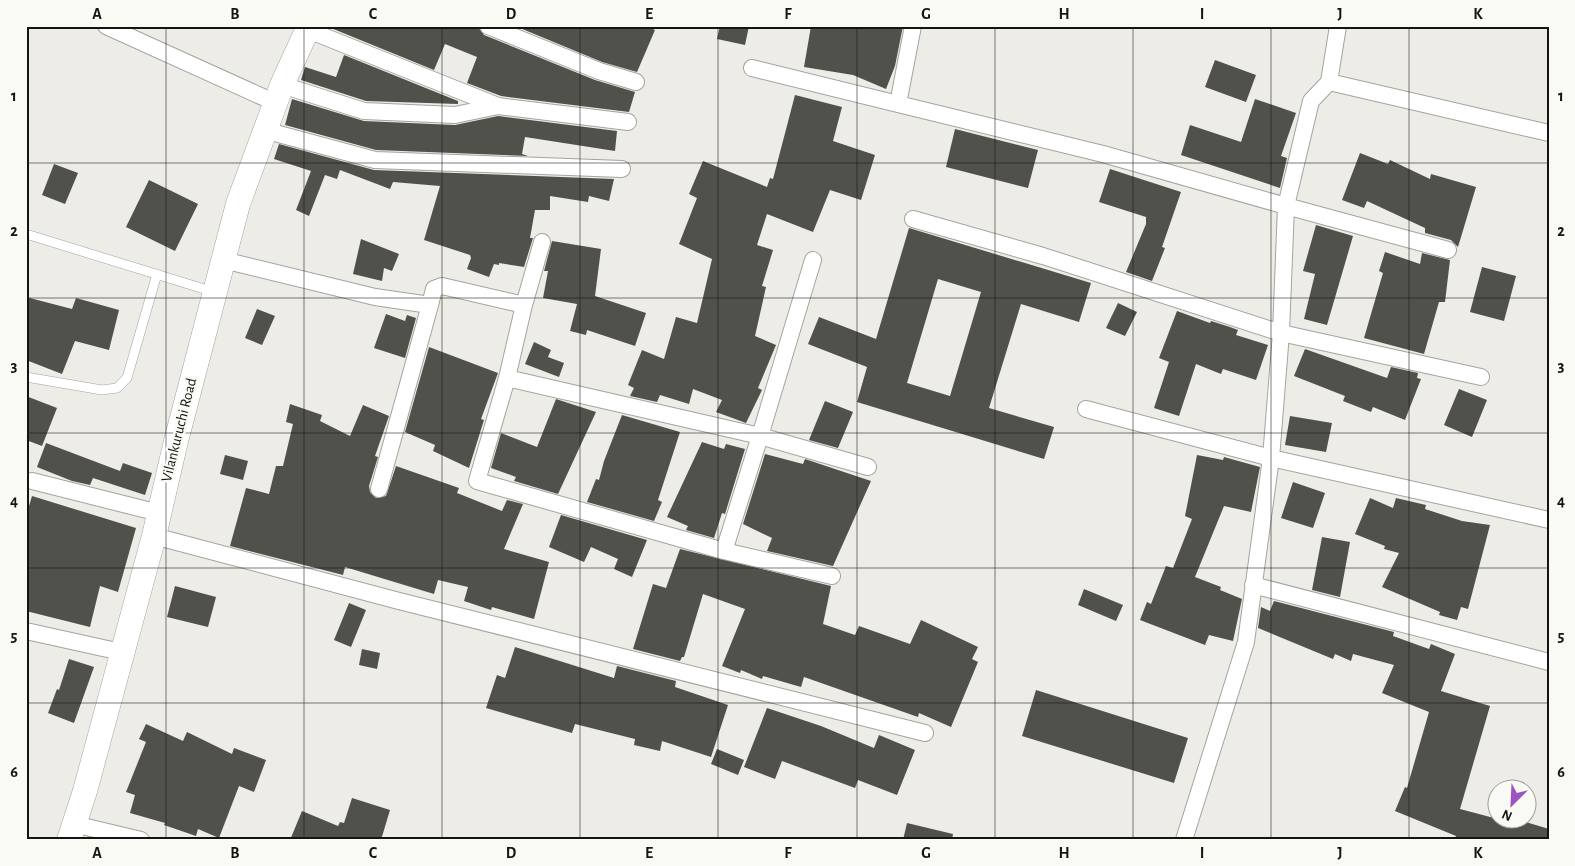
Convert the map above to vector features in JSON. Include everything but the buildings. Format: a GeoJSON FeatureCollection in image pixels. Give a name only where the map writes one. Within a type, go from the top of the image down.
{"type":"FeatureCollection","features":[{"type":"Feature","properties":{"kind":"main road","name":"Vilankuruchi Road"},"geometry":{"type":"LineString","coordinates":[[72,832],[85,791],[121,652],[154,536],[238,204],[264,130],[309,28]]}},
{"type":"Feature","properties":{"kind":"street"},"geometry":{"type":"LineString","coordinates":[[106,26],[279,94],[364,111],[456,115],[498,106]]}},
{"type":"Feature","properties":{"kind":"street"},"geometry":{"type":"LineString","coordinates":[[488,26],[599,71],[636,82]]}},
{"type":"Feature","properties":{"kind":"street"},"geometry":{"type":"LineString","coordinates":[[898,104],[913,26]]}},
{"type":"Feature","properties":{"kind":"street"},"geometry":{"type":"LineString","coordinates":[[1184,840],[1246,642],[1271,458],[1282,333],[1286,206],[1311,101],[1329,82],[1338,26]]}},
{"type":"Feature","properties":{"kind":"street"},"geometry":{"type":"LineString","coordinates":[[309,28],[498,106],[628,122]]}},
{"type":"Feature","properties":{"kind":"street"},"geometry":{"type":"LineString","coordinates":[[752,68],[1103,154],[1448,250]]}},
{"type":"Feature","properties":{"kind":"street"},"geometry":{"type":"LineString","coordinates":[[1329,82],[1549,133]]}},
{"type":"Feature","properties":{"kind":"street"},"geometry":{"type":"LineString","coordinates":[[264,130],[375,160],[622,169]]}},
{"type":"Feature","properties":{"kind":"street"},"geometry":{"type":"LineString","coordinates":[[913,219],[1043,256],[1282,333],[1481,378]]}},
{"type":"Feature","properties":{"kind":"street"},"geometry":{"type":"LineString","coordinates":[[542,242],[524,305],[507,378],[477,481],[724,551],[832,576]]}},
{"type":"Feature","properties":{"kind":"street"},"geometry":{"type":"LineString","coordinates":[[223,260],[352,291],[430,305]]}},
{"type":"Feature","properties":{"kind":"street"},"geometry":{"type":"LineString","coordinates":[[724,551],[814,260]]}},
{"type":"Feature","properties":{"kind":"street"},"geometry":{"type":"LineString","coordinates":[[379,489],[434,289],[442,286],[524,305]]}},
{"type":"Feature","properties":{"kind":"street"},"geometry":{"type":"LineString","coordinates":[[507,378],[760,436],[868,467]]}},
{"type":"Feature","properties":{"kind":"street"},"geometry":{"type":"LineString","coordinates":[[1086,409],[1271,458],[1549,520]]}},
{"type":"Feature","properties":{"kind":"street"},"geometry":{"type":"LineString","coordinates":[[32,481],[159,512]]}},
{"type":"Feature","properties":{"kind":"street"},"geometry":{"type":"LineString","coordinates":[[154,536],[408,604],[925,733]]}},
{"type":"Feature","properties":{"kind":"street"},"geometry":{"type":"LineString","coordinates":[[1253,585],[1549,662]]}},
{"type":"Feature","properties":{"kind":"street"},"geometry":{"type":"LineString","coordinates":[[26,631],[121,652]]}},
{"type":"Feature","properties":{"kind":"street"},"geometry":{"type":"LineString","coordinates":[[72,832],[141,840]]}},
{"type":"Feature","properties":{"kind":"lane"},"geometry":{"type":"LineString","coordinates":[[26,234],[215,292]]}},
{"type":"Feature","properties":{"kind":"lane"},"geometry":{"type":"LineString","coordinates":[[26,377],[102,390],[117,388],[127,378],[157,274]]}}]}
